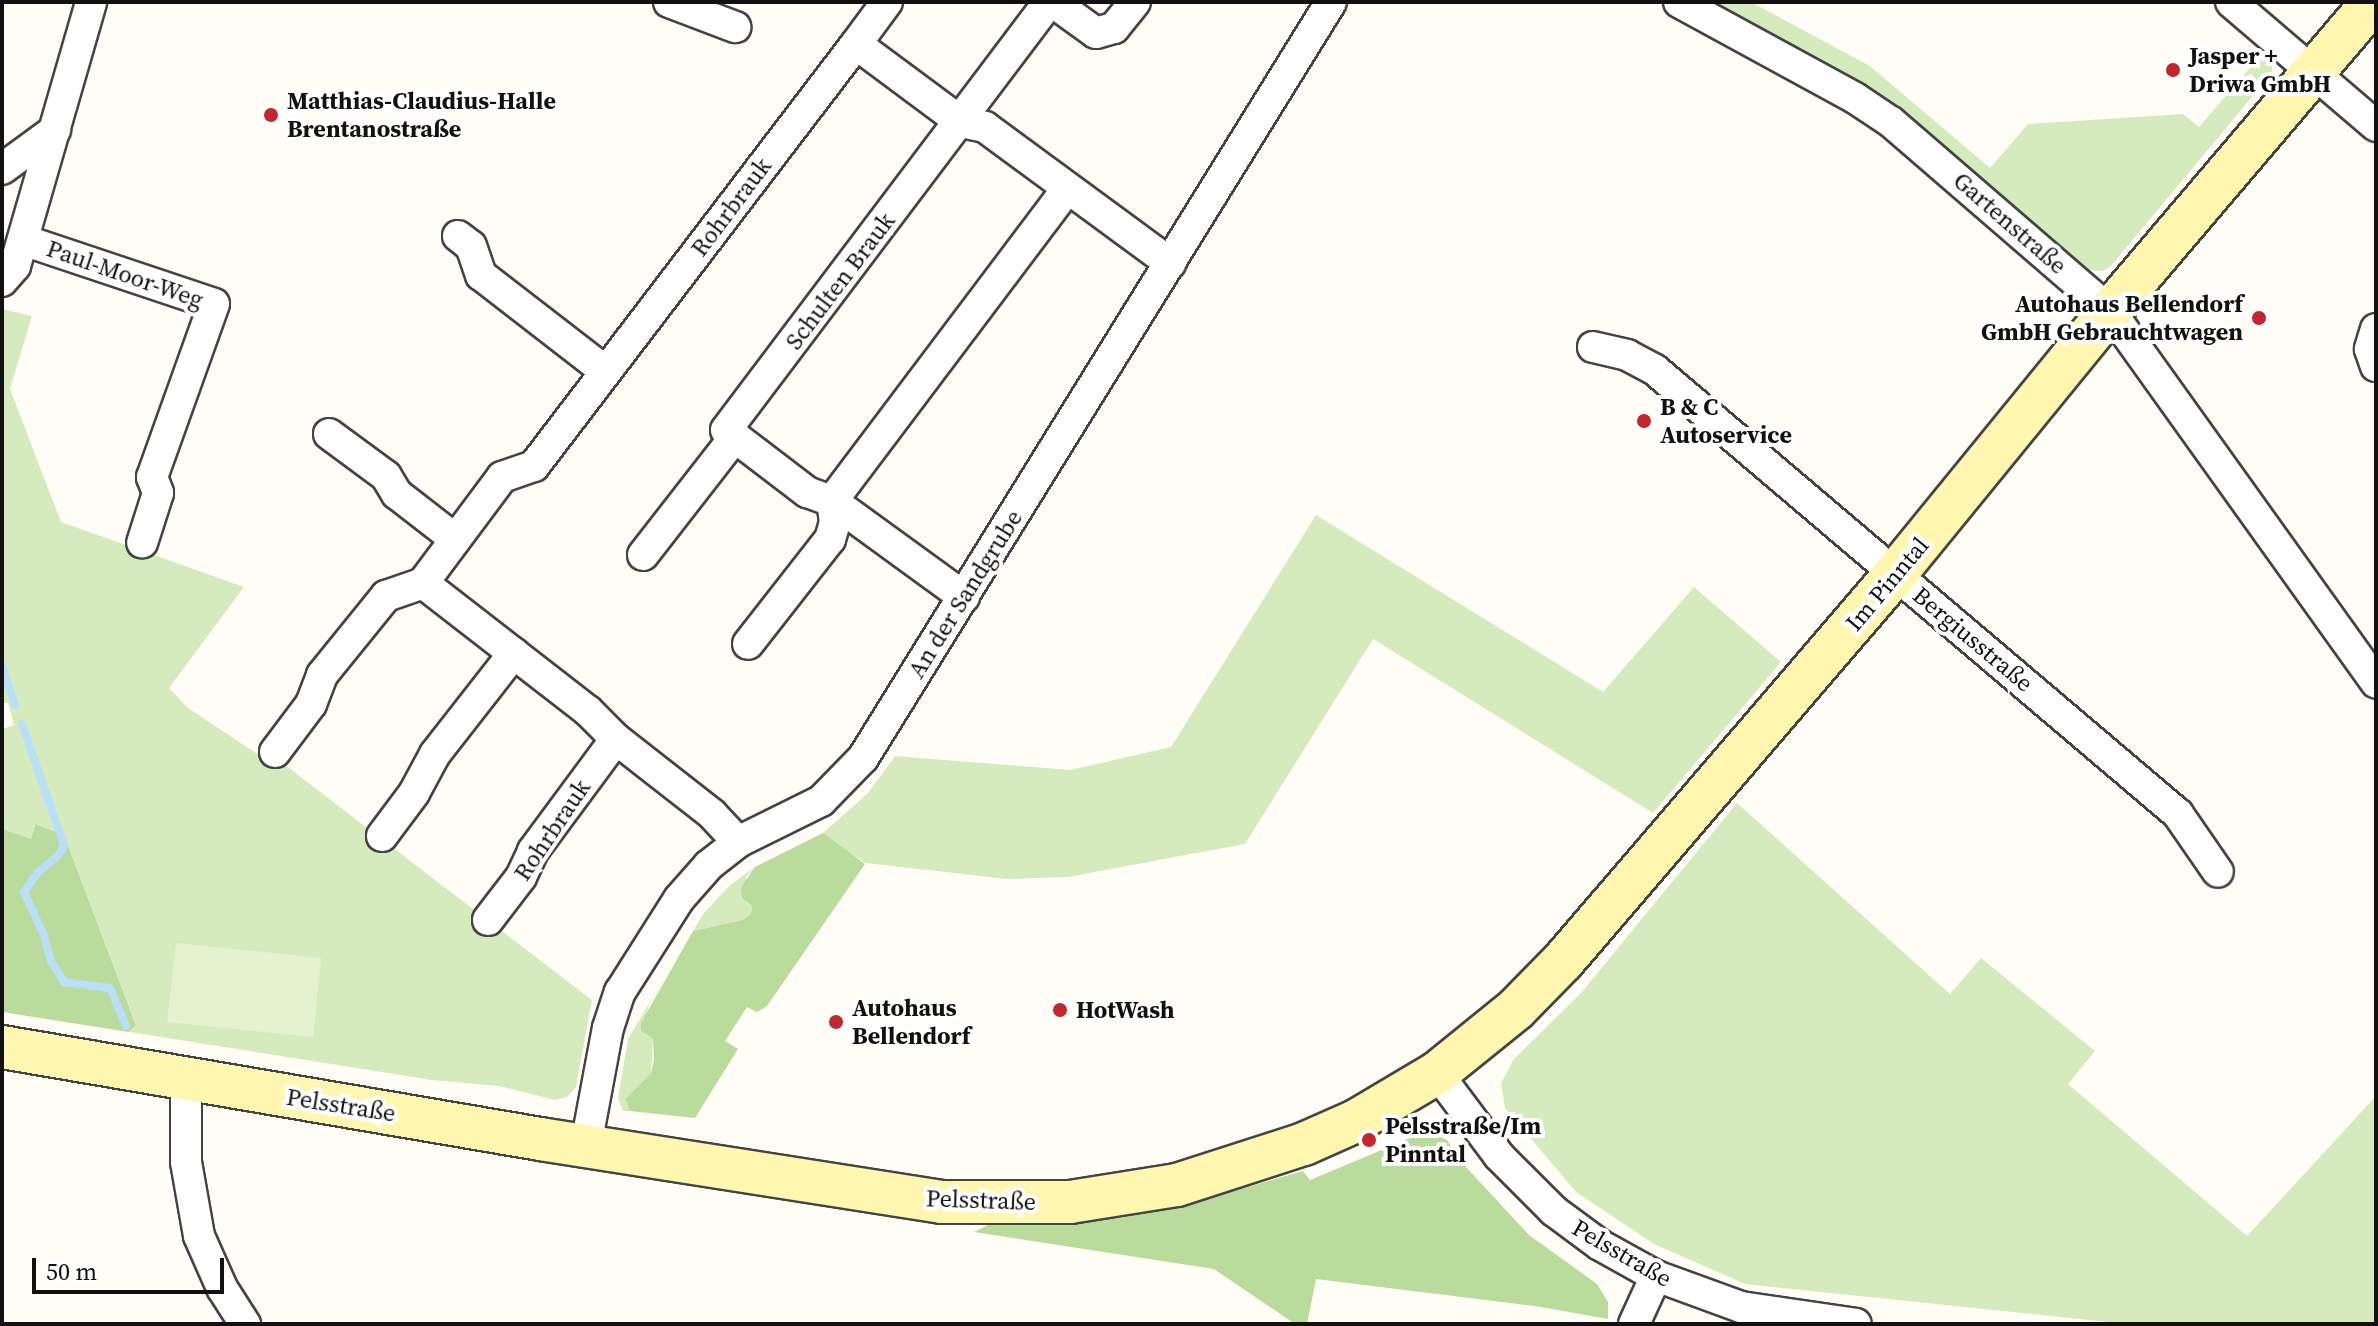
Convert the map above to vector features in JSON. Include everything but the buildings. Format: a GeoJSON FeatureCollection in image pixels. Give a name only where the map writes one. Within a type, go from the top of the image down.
{"type":"FeatureCollection","features":[{"type":"Feature","properties":{"kind":"main road","name":"Im Pinntal"},"geometry":{"type":"LineString","coordinates":[[1437,1073],[1516,1009],[1564,960],[1896,573],[2110,311],[2373,2]]}},
{"type":"Feature","properties":{"kind":"main road","name":"Pelsstraße"},"geometry":{"type":"LineString","coordinates":[[2,1047],[186,1080],[942,1202],[1070,1202],[1177,1185],[1276,1155],[1356,1121],[1437,1073]]}},
{"type":"Feature","properties":{"kind":"street"},"geometry":{"type":"LineString","coordinates":[[2,281],[15,266],[91,2]]}},
{"type":"Feature","properties":{"kind":"street"},"geometry":{"type":"LineString","coordinates":[[669,2],[735,27]]}},
{"type":"Feature","properties":{"kind":"street","name":"Rohrbrauk"},"geometry":{"type":"LineString","coordinates":[[423,583],[502,477],[534,466],[887,2]]}},
{"type":"Feature","properties":{"kind":"street"},"geometry":{"type":"LineString","coordinates":[[961,122],[1051,2],[1096,33],[1114,28],[1135,2]]}},
{"type":"Feature","properties":{"kind":"street","name":"An der Sandgrube"},"geometry":{"type":"LineString","coordinates":[[586,1145],[608,1028],[620,992],[679,899],[709,865],[738,842],[821,801],[855,769],[1331,2]]}},
{"type":"Feature","properties":{"kind":"street","name":"Gartenstraße"},"geometry":{"type":"LineString","coordinates":[[1679,2],[1855,98],[1891,122],[2110,311],[2376,683]]}},
{"type":"Feature","properties":{"kind":"street"},"geometry":{"type":"LineString","coordinates":[[2231,2],[2376,126]]}},
{"type":"Feature","properties":{"kind":"street"},"geometry":{"type":"LineString","coordinates":[[856,44],[961,122],[985,127],[1170,263]]}},
{"type":"Feature","properties":{"kind":"street","name":"Schulten Brauk"},"geometry":{"type":"LineString","coordinates":[[643,555],[735,437],[726,430],[961,122]]}},
{"type":"Feature","properties":{"kind":"street"},"geometry":{"type":"LineString","coordinates":[[2,169],[55,130]]}},
{"type":"Feature","properties":{"kind":"street"},"geometry":{"type":"LineString","coordinates":[[748,644],[830,539],[835,522],[832,501],[1067,189]]}},
{"type":"Feature","properties":{"kind":"street"},"geometry":{"type":"LineString","coordinates":[[458,236],[471,246],[481,275],[605,371]]}},
{"type":"Feature","properties":{"kind":"street","name":"Paul-Moor-Weg"},"geometry":{"type":"LineString","coordinates":[[23,240],[214,304],[152,477],[158,493],[142,543]]}},
{"type":"Feature","properties":{"kind":"street"},"geometry":{"type":"LineString","coordinates":[[2376,329],[2370,349],[2376,366]]}},
{"type":"Feature","properties":{"kind":"street","name":"Bergiusstraße"},"geometry":{"type":"LineString","coordinates":[[1593,347],[1627,355],[1655,370],[2178,814],[2218,872]]}},
{"type":"Feature","properties":{"kind":"street"},"geometry":{"type":"LineString","coordinates":[[329,434],[386,476],[397,494],[455,539]]}},
{"type":"Feature","properties":{"kind":"street"},"geometry":{"type":"LineString","coordinates":[[735,437],[807,492],[832,501],[964,597]]}},
{"type":"Feature","properties":{"kind":"street"},"geometry":{"type":"LineString","coordinates":[[275,752],[311,704],[322,675],[386,596],[423,583],[588,711],[616,739],[712,814],[738,842]]}},
{"type":"Feature","properties":{"kind":"street"},"geometry":{"type":"LineString","coordinates":[[382,836],[414,793],[435,754],[514,653]]}},
{"type":"Feature","properties":{"kind":"street","name":"Rohrbrauk"},"geometry":{"type":"LineString","coordinates":[[488,920],[521,877],[533,851],[616,739]]}},
{"type":"Feature","properties":{"kind":"street","name":"Pelsstraße"},"geometry":{"type":"LineString","coordinates":[[1437,1073],[1499,1156],[1554,1211],[1600,1245],[1656,1276],[1741,1307],[1856,1324]]}},
{"type":"Feature","properties":{"kind":"street"},"geometry":{"type":"LineString","coordinates":[[186,1080],[186,1162],[199,1236],[222,1288],[245,1324]]}},
{"type":"Feature","properties":{"kind":"street"},"geometry":{"type":"LineString","coordinates":[[1634,1324],[1656,1276]]}},
{"type":"Feature","properties":{"kind":"green space"},"geometry":{"type":"Polygon","coordinates":[[[1714,2],[1751,2],[1870,66],[1990,168],[2028,124],[2183,114],[2199,127],[2261,55],[2272,66],[2272,73],[2110,267],[2102,271],[2089,270],[1888,101],[1714,2]]]}},
{"type":"Feature","properties":{"kind":"green space"},"geometry":{"type":"Polygon","coordinates":[[[2,309],[32,316],[10,389],[61,522],[244,587],[169,688],[188,708],[271,763],[276,758],[592,1000],[576,1087],[567,1097],[555,1100],[499,1086],[432,1080],[129,1032],[136,1024],[64,835],[37,824],[32,840],[2,829],[2,729],[14,725],[8,703],[2,703],[2,309]]]}},
{"type":"Feature","properties":{"kind":"green space"},"geometry":{"type":"Polygon","coordinates":[[[1316,515],[1603,692],[1694,587],[1781,662],[1653,813],[1373,639],[1245,844],[1068,877],[1007,879],[866,863],[833,843],[823,833],[868,793],[895,756],[1070,770],[1171,747],[1316,515]]]}},
{"type":"Feature","properties":{"kind":"green space"},"geometry":{"type":"Polygon","coordinates":[[[1737,803],[1950,994],[1981,958],[2095,1051],[2068,1084],[2247,1236],[2376,1096],[2376,1324],[2127,1324],[1745,1284],[1654,1244],[1576,1192],[1505,1108],[1501,1084],[1513,1060],[1581,993],[1737,803]]]}},
{"type":"Feature","properties":{"kind":"green space"},"geometry":{"type":"Polygon","coordinates":[[[36,824],[64,835],[136,1025],[129,1032],[2,1012],[2,829],[31,839],[36,824]]]}},
{"type":"Feature","properties":{"kind":"green space"},"geometry":{"type":"Polygon","coordinates":[[[823,833],[865,864],[767,1006],[757,1012],[747,1007],[725,1041],[738,1049],[695,1118],[630,1111],[625,1099],[651,1073],[654,1060],[653,1039],[641,1031],[641,1023],[693,931],[743,920],[751,914],[752,906],[742,898],[741,887],[755,867],[823,833]]]}},
{"type":"Feature","properties":{"kind":"green space"},"geometry":{"type":"Polygon","coordinates":[[[755,867],[746,877],[746,902],[752,906],[751,914],[743,920],[693,931],[704,913],[730,885],[755,867]]]}},
{"type":"Feature","properties":{"kind":"green space"},"geometry":{"type":"Polygon","coordinates":[[[176,943],[321,958],[313,1037],[167,1022],[176,943]]]}},
{"type":"Feature","properties":{"kind":"green space"},"geometry":{"type":"Polygon","coordinates":[[[674,962],[649,1005],[641,1031],[653,1039],[651,1073],[625,1099],[630,1111],[623,1111],[618,1098],[628,1039],[674,962]]]}},
{"type":"Feature","properties":{"kind":"green space"},"geometry":{"type":"Polygon","coordinates":[[[1427,1131],[1447,1140],[1465,1166],[1529,1235],[1597,1284],[1608,1302],[1608,1319],[1535,1306],[1316,1279],[1307,1324],[1295,1324],[1214,1269],[974,1232],[990,1224],[1120,1218],[1189,1204],[1303,1171],[1310,1180],[1427,1131]]]}},
{"type":"Feature","properties":{"kind":"waterway"},"geometry":{"type":"LineString","coordinates":[[2,665],[15,705]]}},
{"type":"Feature","properties":{"kind":"waterway"},"geometry":{"type":"LineString","coordinates":[[22,724],[64,845],[59,855],[38,872],[24,892],[43,933],[51,961],[64,982],[110,988],[126,1026]]}},
{"type":"Feature","properties":{"kind":"place","name":"Jasper + Driwa GmbH"},"geometry":{"type":"Point","coordinates":[2173,70]}},
{"type":"Feature","properties":{"kind":"place","name":"Matthias-Claudius-Halle Brentanostraße"},"geometry":{"type":"Point","coordinates":[271,115]}},
{"type":"Feature","properties":{"kind":"place","name":"Autohaus Bellendorf GmbH Gebrauchtwagen"},"geometry":{"type":"Point","coordinates":[2259,318]}},
{"type":"Feature","properties":{"kind":"place","name":"B & C Autoservice"},"geometry":{"type":"Point","coordinates":[1644,421]}},
{"type":"Feature","properties":{"kind":"place","name":"HotWash"},"geometry":{"type":"Point","coordinates":[1060,1010]}},
{"type":"Feature","properties":{"kind":"place","name":"Autohaus Bellendorf"},"geometry":{"type":"Point","coordinates":[836,1022]}},
{"type":"Feature","properties":{"kind":"place","name":"Pelsstraße/Im Pinntal"},"geometry":{"type":"Point","coordinates":[1369,1140]}}]}
